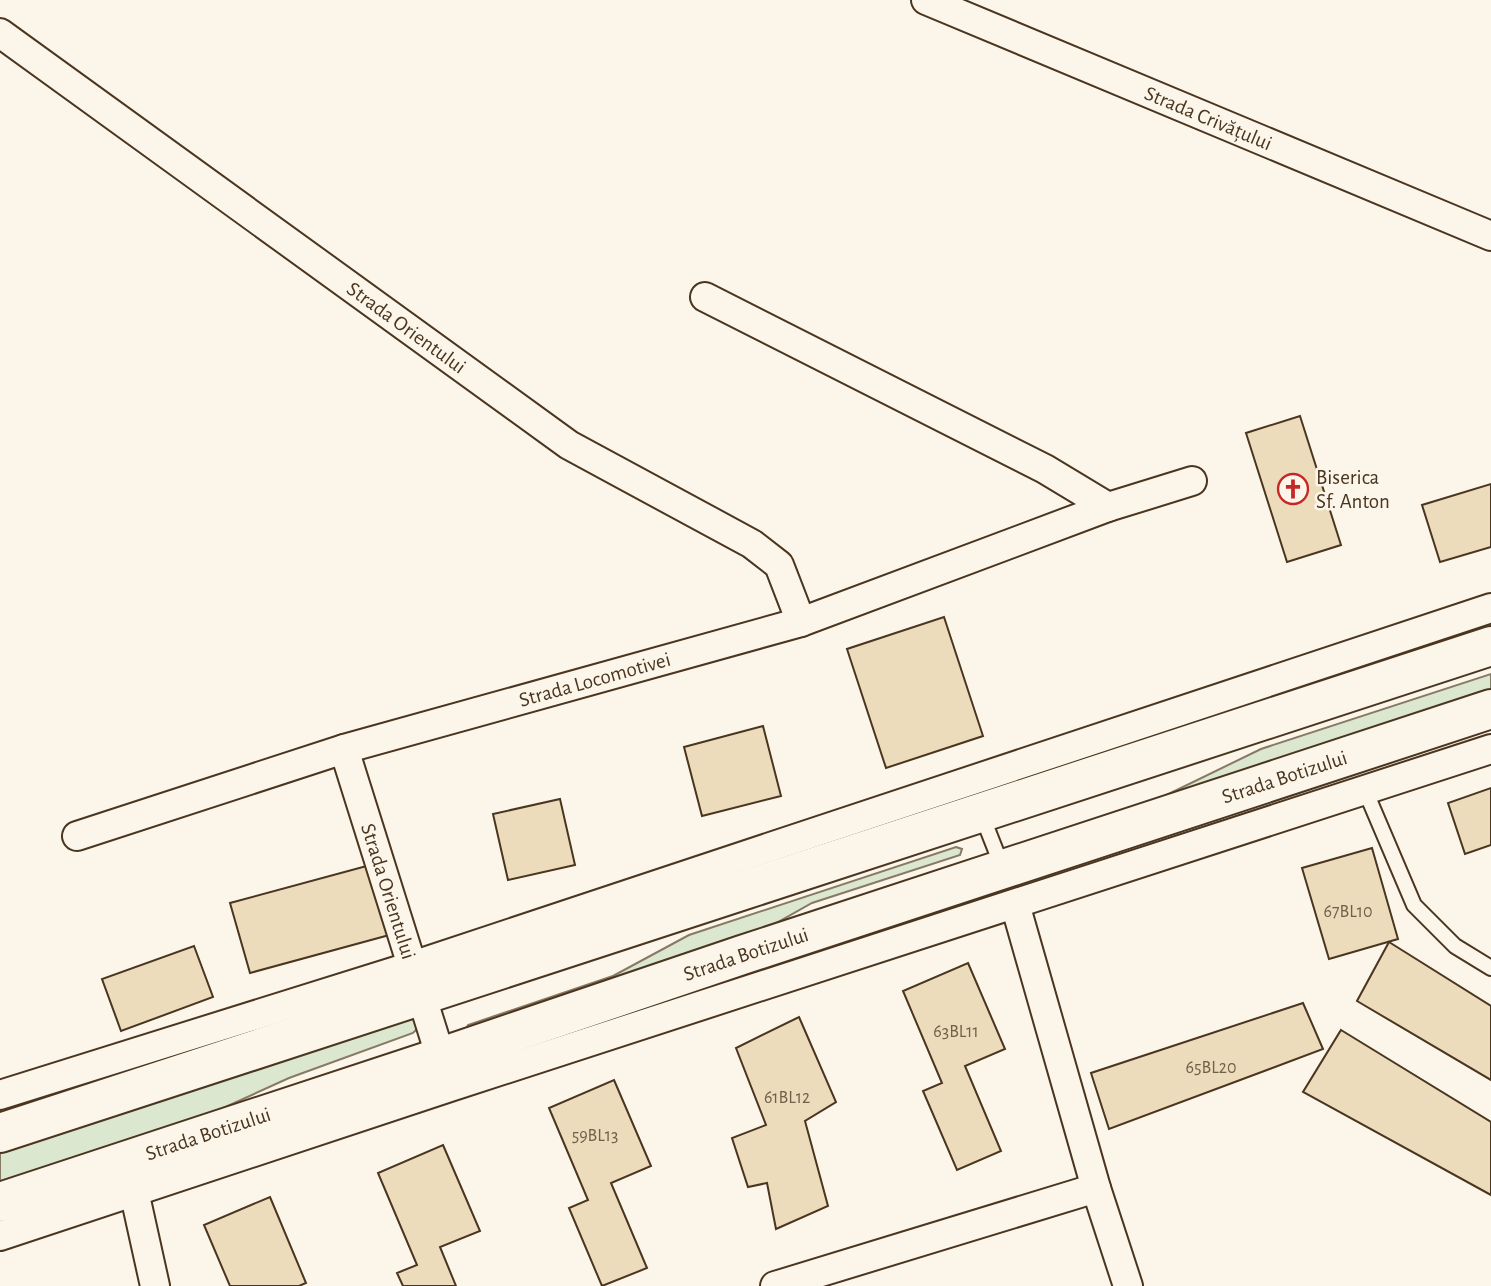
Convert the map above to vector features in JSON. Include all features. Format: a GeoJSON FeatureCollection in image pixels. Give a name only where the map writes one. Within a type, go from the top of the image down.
{"type":"FeatureCollection","features":[{"type":"Feature","properties":{"kind":"main road"},"geometry":{"type":"LineString","coordinates":[[0,1133],[417,980],[975,798],[1491,646]]}},
{"type":"Feature","properties":{"kind":"main road","name":"Strada Botizului"},"geometry":{"type":"LineString","coordinates":[[0,1202],[445,1072],[742,955],[1009,886],[1491,709]]}},
{"type":"Feature","properties":{"kind":"street","name":"Strada Crivățului"},"geometry":{"type":"LineString","coordinates":[[926,0],[1491,236]]}},
{"type":"Feature","properties":{"kind":"street","name":"Strada Orientului"},"geometry":{"type":"LineString","coordinates":[[0,33],[569,445],[752,544],[779,565],[802,622]]}},
{"type":"Feature","properties":{"kind":"street"},"geometry":{"type":"LineString","coordinates":[[705,297],[1045,469],[1108,507]]}},
{"type":"Feature","properties":{"kind":"street","name":"Strada Locomotivei"},"geometry":{"type":"LineString","coordinates":[[76,836],[344,749],[802,622],[1108,507],[1192,481]]}},
{"type":"Feature","properties":{"kind":"street"},"geometry":{"type":"LineString","coordinates":[[975,798],[1491,608]]}},
{"type":"Feature","properties":{"kind":"street","name":"Strada Orientului"},"geometry":{"type":"LineString","coordinates":[[344,749],[445,1072]]}},
{"type":"Feature","properties":{"kind":"street","name":"Strada Botizului"},"geometry":{"type":"LineString","coordinates":[[1009,886],[1365,790],[1491,749]]}},
{"type":"Feature","properties":{"kind":"street"},"geometry":{"type":"LineString","coordinates":[[1009,886],[1096,1188],[1128,1286]]}},
{"type":"Feature","properties":{"kind":"street"},"geometry":{"type":"LineString","coordinates":[[0,1095],[417,980]]}},
{"type":"Feature","properties":{"kind":"street","name":"Strada Botizului"},"geometry":{"type":"LineString","coordinates":[[0,1236],[134,1191],[445,1072]]}},
{"type":"Feature","properties":{"kind":"street"},"geometry":{"type":"LineString","coordinates":[[775,1286],[1096,1188]]}},
{"type":"Feature","properties":{"kind":"street"},"geometry":{"type":"LineString","coordinates":[[134,1191],[155,1286]]}},
{"type":"Feature","properties":{"kind":"lane"},"geometry":{"type":"LineString","coordinates":[[1365,790],[1414,905],[1455,946],[1491,968]]}},
{"type":"Feature","properties":{"kind":"lane"},"geometry":{"type":"LineString","coordinates":[[975,798],[1009,886]]}},
{"type":"Feature","properties":{"kind":"green space"},"geometry":{"type":"Polygon","coordinates":[[[1491,674],[1491,698],[1150,803],[1261,749],[1491,674]]]}},
{"type":"Feature","properties":{"kind":"green space"},"geometry":{"type":"Polygon","coordinates":[[[956,847],[962,849],[960,855],[812,903],[723,953],[466,1029],[468,1025],[613,976],[689,935],[956,847]]]}},
{"type":"Feature","properties":{"kind":"green space"},"geometry":{"type":"Polygon","coordinates":[[[415,1014],[419,1027],[413,1033],[289,1078],[199,1119],[0,1185],[0,1153],[415,1014]]]}},
{"type":"Feature","properties":{"kind":"building","name":"Biserica Sf. Anton"},"geometry":{"type":"Polygon","coordinates":[[[1300,416],[1341,545],[1287,562],[1246,433],[1300,416]]]}},
{"type":"Feature","properties":{"kind":"building"},"geometry":{"type":"Polygon","coordinates":[[[1491,484],[1491,547],[1440,562],[1422,505],[1491,484]]]}},
{"type":"Feature","properties":{"kind":"building"},"geometry":{"type":"Polygon","coordinates":[[[944,617],[983,736],[886,768],[847,649],[944,617]]]}},
{"type":"Feature","properties":{"kind":"building"},"geometry":{"type":"Polygon","coordinates":[[[763,726],[781,796],[702,816],[684,747],[763,726]]]}},
{"type":"Feature","properties":{"kind":"building"},"geometry":{"type":"Polygon","coordinates":[[[1491,788],[1491,845],[1465,854],[1448,803],[1491,788]]]}},
{"type":"Feature","properties":{"kind":"building"},"geometry":{"type":"Polygon","coordinates":[[[560,799],[575,865],[508,880],[493,814],[560,799]]]}},
{"type":"Feature","properties":{"kind":"building"},"geometry":{"type":"Polygon","coordinates":[[[1372,848],[1398,939],[1329,959],[1302,868],[1372,848]]]}},
{"type":"Feature","properties":{"kind":"building"},"geometry":{"type":"Polygon","coordinates":[[[374,864],[393,934],[250,973],[230,903],[374,864]]]}},
{"type":"Feature","properties":{"kind":"building"},"geometry":{"type":"Polygon","coordinates":[[[1389,942],[1491,1006],[1491,1080],[1357,1001],[1389,942]]]}},
{"type":"Feature","properties":{"kind":"building"},"geometry":{"type":"Polygon","coordinates":[[[194,946],[213,997],[121,1031],[102,979],[194,946]]]}},
{"type":"Feature","properties":{"kind":"building"},"geometry":{"type":"Polygon","coordinates":[[[968,963],[1005,1049],[965,1066],[1001,1151],[957,1170],[923,1091],[942,1083],[903,991],[968,963]]]}},
{"type":"Feature","properties":{"kind":"building"},"geometry":{"type":"Polygon","coordinates":[[[1303,1003],[1323,1049],[1109,1129],[1091,1073],[1303,1003]]]}},
{"type":"Feature","properties":{"kind":"building"},"geometry":{"type":"Polygon","coordinates":[[[799,1017],[836,1102],[805,1121],[828,1206],[776,1229],[767,1183],[748,1187],[732,1138],[766,1125],[736,1048],[799,1017]]]}},
{"type":"Feature","properties":{"kind":"building"},"geometry":{"type":"Polygon","coordinates":[[[1341,1030],[1491,1122],[1491,1195],[1303,1092],[1341,1030]]]}},
{"type":"Feature","properties":{"kind":"building"},"geometry":{"type":"Polygon","coordinates":[[[614,1080],[651,1166],[611,1183],[647,1268],[602,1286],[569,1208],[588,1200],[549,1108],[614,1080]]]}},
{"type":"Feature","properties":{"kind":"building"},"geometry":{"type":"Polygon","coordinates":[[[443,1145],[480,1231],[440,1247],[456,1286],[403,1286],[397,1273],[417,1265],[378,1173],[443,1145]]]}},
{"type":"Feature","properties":{"kind":"building"},"geometry":{"type":"Polygon","coordinates":[[[270,1197],[306,1283],[299,1286],[230,1286],[204,1225],[270,1197]]]}},
{"type":"Feature","properties":{"kind":"place","name":"Biserica Sf. Anton"},"geometry":{"type":"Point","coordinates":[1293,489]}}]}
